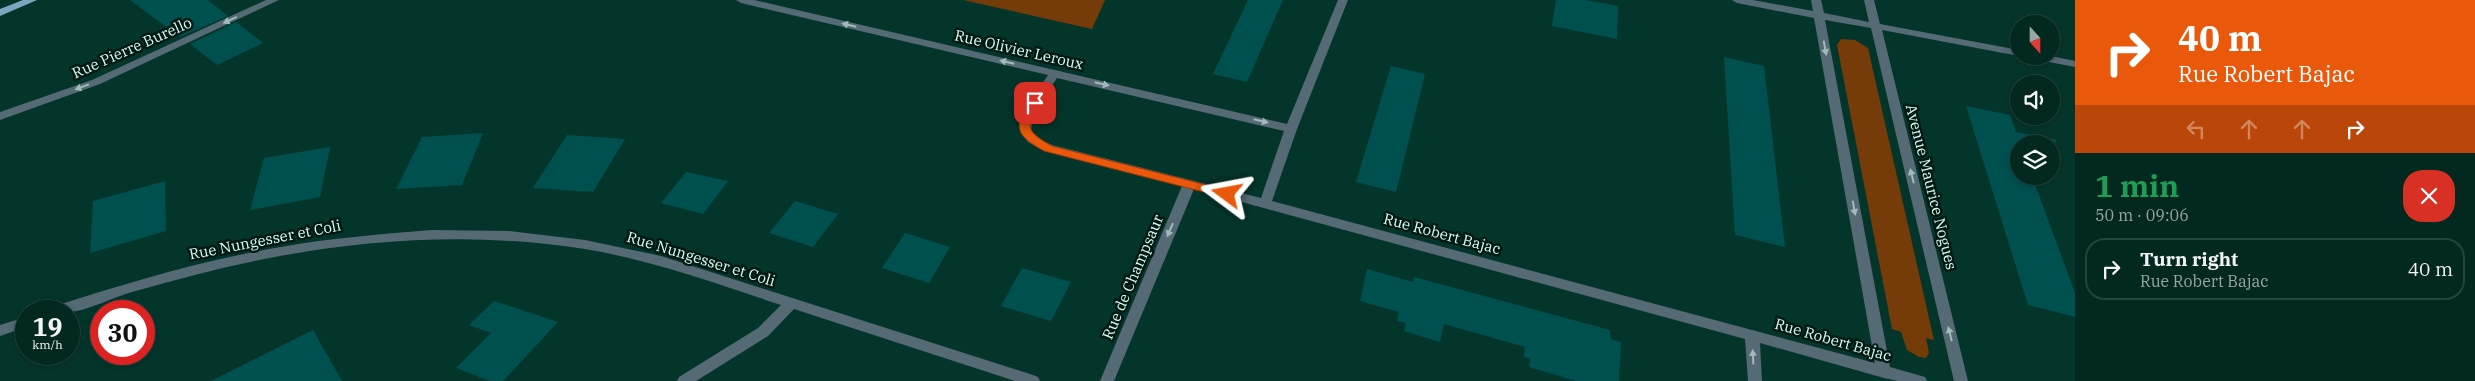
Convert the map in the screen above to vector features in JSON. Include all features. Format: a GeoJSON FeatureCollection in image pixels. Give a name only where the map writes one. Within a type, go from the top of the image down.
{"type":"FeatureCollection","features":[{"type":"Feature","properties":{"kind":"main road"},"geometry":{"type":"LineString","coordinates":[[0,13],[32,0]]}},
{"type":"Feature","properties":{"kind":"street","name":"Rue Pierre Burello"},"geometry":{"type":"LineString","coordinates":[[0,116],[96,82],[274,0]]}},
{"type":"Feature","properties":{"kind":"street","name":"Rue Olivier Leroux"},"geometry":{"type":"LineString","coordinates":[[741,0],[1291,128]]}},
{"type":"Feature","properties":{"kind":"street"},"geometry":{"type":"LineString","coordinates":[[1266,203],[1291,128],[1343,0]]}},
{"type":"Feature","properties":{"kind":"street"},"geometry":{"type":"LineString","coordinates":[[1737,0],[2010,52]]}},
{"type":"Feature","properties":{"kind":"street"},"geometry":{"type":"LineString","coordinates":[[1816,0],[1884,372]]}},
{"type":"Feature","properties":{"kind":"street","name":"Avenue Maurice Nogues"},"geometry":{"type":"LineString","coordinates":[[1869,0],[1961,381]]}},
{"type":"Feature","properties":{"kind":"street"},"geometry":{"type":"LineString","coordinates":[[2060,61],[2075,64]]}},
{"type":"Feature","properties":{"kind":"street","name":"Rue Robert Bajac"},"geometry":{"type":"LineString","coordinates":[[1055,73],[1024,117],[1024,127],[1029,138],[1048,148],[1266,203],[1920,381]]}},
{"type":"Feature","properties":{"kind":"street","name":"Rue de Champsaur"},"geometry":{"type":"LineString","coordinates":[[1108,381],[1189,185]]}},
{"type":"Feature","properties":{"kind":"street","name":"Rue Nungesser et Coli"},"geometry":{"type":"LineString","coordinates":[[80,304],[185,272],[301,246],[359,239],[436,234],[476,234],[551,239],[626,251],[712,276],[791,304],[1033,381]]}},
{"type":"Feature","properties":{"kind":"street"},"geometry":{"type":"LineString","coordinates":[[684,381],[763,332],[791,304]]}},
{"type":"Feature","properties":{"kind":"street"},"geometry":{"type":"LineString","coordinates":[[0,331],[15,326]]}},
{"type":"Feature","properties":{"kind":"street"},"geometry":{"type":"LineString","coordinates":[[1752,334],[1755,381]]}},
{"type":"Feature","properties":{"kind":"shaded area"},"geometry":{"type":"Polygon","coordinates":[[[963,0],[1105,0],[1092,29],[963,0]]]}},
{"type":"Feature","properties":{"kind":"shaded area"},"geometry":{"type":"Polygon","coordinates":[[[1841,39],[1855,40],[1868,48],[1934,340],[1926,338],[1929,353],[1926,358],[1919,357],[1907,350],[1901,332],[1892,329],[1837,45],[1841,39]]]}},
{"type":"Feature","properties":{"kind":"building"},"geometry":{"type":"Polygon","coordinates":[[[130,0],[208,0],[228,16],[180,37],[130,0]]]}},
{"type":"Feature","properties":{"kind":"building"},"geometry":{"type":"Polygon","coordinates":[[[1248,0],[1283,0],[1247,82],[1213,74],[1248,0]]]}},
{"type":"Feature","properties":{"kind":"building"},"geometry":{"type":"Polygon","coordinates":[[[1556,0],[1586,0],[1618,6],[1617,39],[1552,26],[1556,0]]]}},
{"type":"Feature","properties":{"kind":"building"},"geometry":{"type":"Polygon","coordinates":[[[236,22],[263,43],[217,65],[190,44],[236,22]]]}},
{"type":"Feature","properties":{"kind":"building"},"geometry":{"type":"Polygon","coordinates":[[[1724,57],[1764,66],[1785,247],[1735,235],[1724,57]]]}},
{"type":"Feature","properties":{"kind":"building"},"geometry":{"type":"Polygon","coordinates":[[[1391,66],[1425,74],[1396,192],[1356,182],[1391,66]]]}},
{"type":"Feature","properties":{"kind":"building"},"geometry":{"type":"Polygon","coordinates":[[[1966,106],[2010,115],[2010,125],[2014,125],[2016,132],[2031,135],[2010,135],[2010,185],[2035,185],[2075,293],[2075,317],[2028,305],[1966,106]]]}},
{"type":"Feature","properties":{"kind":"building"},"geometry":{"type":"Polygon","coordinates":[[[483,133],[462,185],[396,189],[422,137],[483,133]]]}},
{"type":"Feature","properties":{"kind":"building"},"geometry":{"type":"Polygon","coordinates":[[[567,135],[625,139],[593,192],[533,188],[567,135]]]}},
{"type":"Feature","properties":{"kind":"building"},"geometry":{"type":"Polygon","coordinates":[[[330,147],[320,197],[250,210],[264,158],[330,147]]]}},
{"type":"Feature","properties":{"kind":"building"},"geometry":{"type":"Polygon","coordinates":[[[686,172],[728,181],[703,214],[661,203],[686,172]]]}},
{"type":"Feature","properties":{"kind":"building"},"geometry":{"type":"Polygon","coordinates":[[[165,181],[166,231],[90,253],[93,201],[165,181]]]}},
{"type":"Feature","properties":{"kind":"building"},"geometry":{"type":"Polygon","coordinates":[[[795,201],[838,214],[813,247],[769,233],[795,201]]]}},
{"type":"Feature","properties":{"kind":"building"},"geometry":{"type":"Polygon","coordinates":[[[905,233],[950,247],[929,283],[882,268],[905,233]]]}},
{"type":"Feature","properties":{"kind":"building"},"geometry":{"type":"Polygon","coordinates":[[[1022,268],[1071,282],[1051,321],[1001,306],[1022,268]]]}},
{"type":"Feature","properties":{"kind":"building"},"geometry":{"type":"Polygon","coordinates":[[[1367,269],[1413,282],[1414,277],[1610,330],[1610,339],[1621,342],[1619,381],[1576,381],[1529,367],[1530,359],[1524,357],[1525,347],[1444,324],[1440,342],[1404,331],[1406,323],[1397,321],[1399,312],[1360,301],[1367,269]]]}},
{"type":"Feature","properties":{"kind":"building"},"geometry":{"type":"Polygon","coordinates":[[[494,301],[558,322],[503,381],[490,381],[456,368],[491,333],[469,325],[494,301]]]}},
{"type":"Feature","properties":{"kind":"building"},"geometry":{"type":"Polygon","coordinates":[[[313,330],[342,381],[211,381],[313,330]]]}},
{"type":"Feature","properties":{"kind":"route"},"geometry":{"type":"LineString","coordinates":[[1035,103],[1024,117],[1024,127],[1029,138],[1048,148],[1227,194]]}}]}
